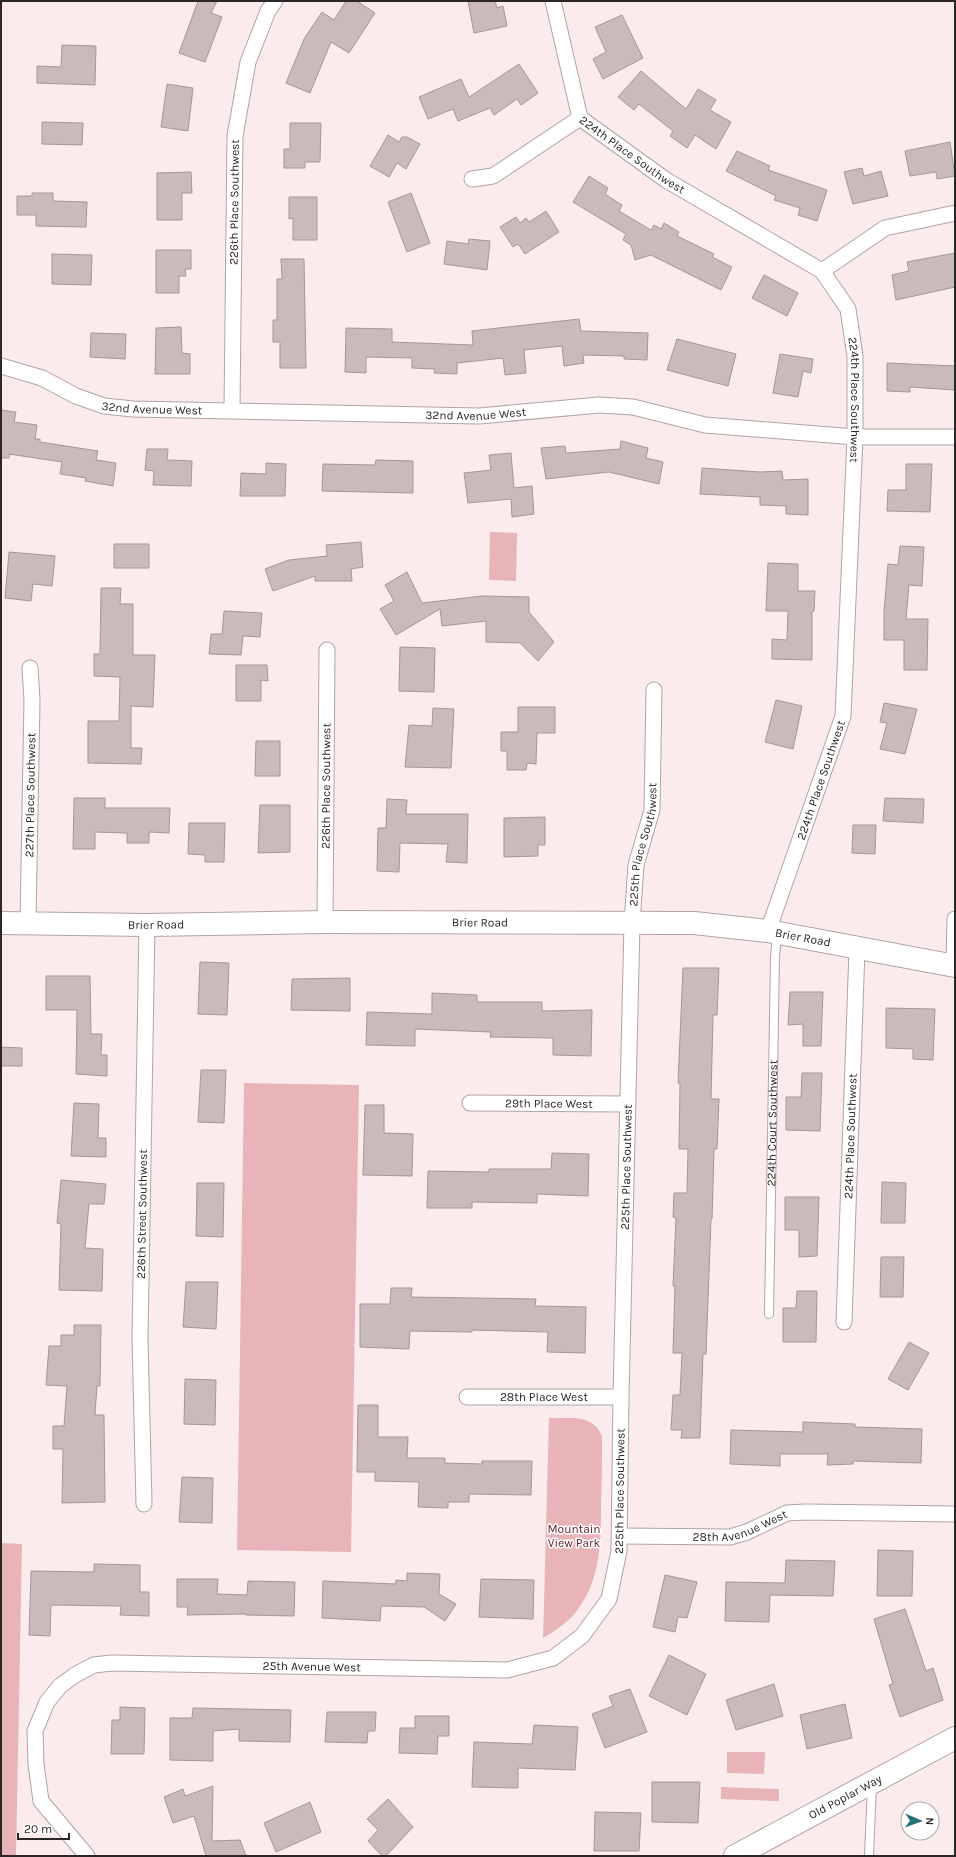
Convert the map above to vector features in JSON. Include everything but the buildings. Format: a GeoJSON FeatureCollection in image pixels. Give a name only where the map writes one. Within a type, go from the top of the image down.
{"type":"FeatureCollection","features":[{"type":"Feature","properties":{"kind":"main road","name":"Brier Road"},"geometry":{"type":"LineString","coordinates":[[1,923],[147,925],[325,922],[694,923],[773,932],[857,949],[954,966]]}},
{"type":"Feature","properties":{"kind":"main road","name":"Old Poplar Way"},"geometry":{"type":"LineString","coordinates":[[735,1856],[955,1738]]}},
{"type":"Feature","properties":{"kind":"street","name":"226th Place Southwest"},"geometry":{"type":"LineString","coordinates":[[232,410],[235,136],[248,62],[268,11],[275,1]]}},
{"type":"Feature","properties":{"kind":"street","name":"224th Place Southwest"},"geometry":{"type":"LineString","coordinates":[[553,1],[580,118],[666,180],[822,271],[848,308],[855,356],[855,437],[843,716],[773,932]]}},
{"type":"Feature","properties":{"kind":"street"},"geometry":{"type":"LineString","coordinates":[[472,179],[493,176],[580,118]]}},
{"type":"Feature","properties":{"kind":"street"},"geometry":{"type":"LineString","coordinates":[[822,271],[885,228],[955,213]]}},
{"type":"Feature","properties":{"kind":"street","name":"32nd Avenue West"},"geometry":{"type":"LineString","coordinates":[[1,366],[42,378],[76,396],[104,406],[133,409],[479,416],[599,405],[633,407],[705,425],[855,437],[955,437]]}},
{"type":"Feature","properties":{"kind":"street","name":"226th Place Southwest"},"geometry":{"type":"LineString","coordinates":[[325,922],[327,650]]}},
{"type":"Feature","properties":{"kind":"street","name":"227th Place Southwest"},"geometry":{"type":"LineString","coordinates":[[28,923],[32,700],[30,668]]}},
{"type":"Feature","properties":{"kind":"street","name":"225th Place Southwest"},"geometry":{"type":"LineString","coordinates":[[582,1636],[609,1599],[617,1563],[620,1536],[621,1397],[632,923],[636,865],[652,810],[654,690]]}},
{"type":"Feature","properties":{"kind":"street"},"geometry":{"type":"LineString","coordinates":[[954,966],[955,919]]}},
{"type":"Feature","properties":{"kind":"street","name":"226th Street Southwest"},"geometry":{"type":"LineString","coordinates":[[144,1504],[140,1338],[147,925]]}},
{"type":"Feature","properties":{"kind":"street","name":"224th Place Southwest"},"geometry":{"type":"LineString","coordinates":[[844,1322],[857,949]]}},
{"type":"Feature","properties":{"kind":"street","name":"29th Place West"},"geometry":{"type":"LineString","coordinates":[[470,1103],[628,1104]]}},
{"type":"Feature","properties":{"kind":"street","name":"28th Place West"},"geometry":{"type":"LineString","coordinates":[[467,1397],[621,1397]]}},
{"type":"Feature","properties":{"kind":"street","name":"28th Avenue West"},"geometry":{"type":"LineString","coordinates":[[620,1536],[730,1537],[747,1532],[787,1513],[955,1514]]}},
{"type":"Feature","properties":{"kind":"street","name":"25th Avenue West"},"geometry":{"type":"LineString","coordinates":[[87,1856],[41,1801],[36,1764],[35,1731],[47,1702],[60,1686],[75,1675],[94,1665],[112,1663],[507,1670],[553,1658],[582,1636]]}},
{"type":"Feature","properties":{"kind":"lane","name":"224th Court Southwest"},"geometry":{"type":"LineString","coordinates":[[770,1314],[775,957],[773,932]]}},
{"type":"Feature","properties":{"kind":"lane"},"geometry":{"type":"LineString","coordinates":[[869,1856],[872,1782]]}},
{"type":"Feature","properties":{"kind":"green space"},"geometry":{"type":"Polygon","coordinates":[[[490,532],[517,533],[516,581],[489,580],[490,532]]]}},
{"type":"Feature","properties":{"kind":"green space"},"geometry":{"type":"Polygon","coordinates":[[[244,1083],[359,1085],[351,1552],[237,1550],[244,1083]]]}},
{"type":"Feature","properties":{"kind":"green space","name":"Mountain View Park"},"geometry":{"type":"Polygon","coordinates":[[[549,1418],[573,1418],[587,1420],[598,1429],[602,1436],[601,1532],[595,1573],[584,1600],[569,1620],[543,1638],[549,1418]]]}},
{"type":"Feature","properties":{"kind":"green space"},"geometry":{"type":"Polygon","coordinates":[[[1,1543],[22,1544],[16,1856],[1,1856],[1,1543]]]}},
{"type":"Feature","properties":{"kind":"green space"},"geometry":{"type":"Polygon","coordinates":[[[727,1752],[765,1752],[764,1774],[727,1773],[727,1752]]]}},
{"type":"Feature","properties":{"kind":"green space"},"geometry":{"type":"Polygon","coordinates":[[[721,1787],[779,1789],[779,1801],[721,1799],[721,1787]]]}}]}
